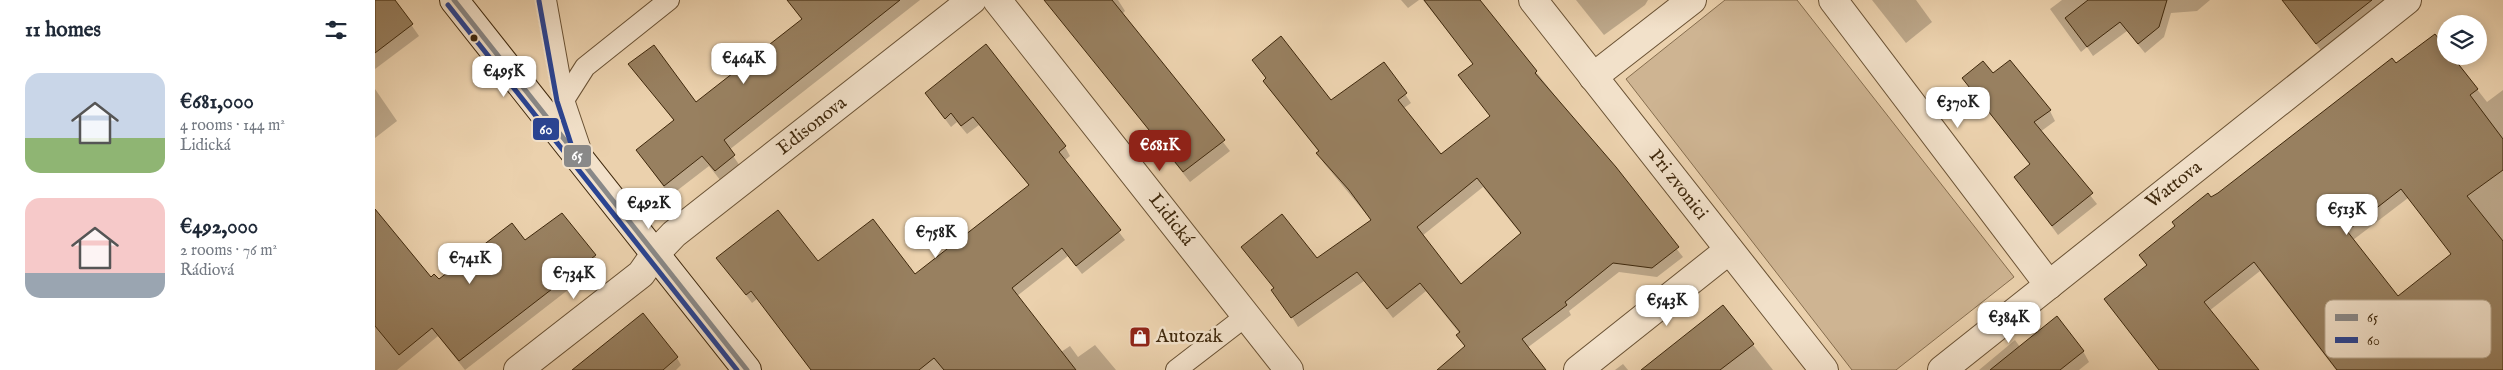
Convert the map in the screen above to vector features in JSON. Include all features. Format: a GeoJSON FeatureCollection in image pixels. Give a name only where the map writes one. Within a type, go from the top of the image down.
{"type":"FeatureCollection","features":[{"type":"Feature","properties":{"kind":"street"},"geometry":{"type":"LineString","coordinates":[[454,0],[747,370]]}},
{"type":"Feature","properties":{"kind":"street","name":"Edisonova"},"geometry":{"type":"LineString","coordinates":[[518,370],[641,274],[655,254],[674,234],[972,0]]}},
{"type":"Feature","properties":{"kind":"street","name":"Lidická"},"geometry":{"type":"LineString","coordinates":[[997,0],[1289,370]]}},
{"type":"Feature","properties":{"kind":"street","name":"Pri zvonici"},"geometry":{"type":"LineString","coordinates":[[1533,0],[1824,370]]}},
{"type":"Feature","properties":{"kind":"street"},"geometry":{"type":"LineString","coordinates":[[1593,76],[1692,0]]}},
{"type":"Feature","properties":{"kind":"street"},"geometry":{"type":"LineString","coordinates":[[1833,0],[2049,285]]}},
{"type":"Feature","properties":{"kind":"street","name":"Wattova"},"geometry":{"type":"LineString","coordinates":[[1942,370],[2407,0]]}},
{"type":"Feature","properties":{"kind":"street"},"geometry":{"type":"LineString","coordinates":[[1578,370],[1729,250]]}},
{"type":"Feature","properties":{"kind":"lane"},"geometry":{"type":"LineString","coordinates":[[546,0],[564,100],[588,170]]}},
{"type":"Feature","properties":{"kind":"lane"},"geometry":{"type":"LineString","coordinates":[[564,100],[585,68],[669,0]]}},
{"type":"Feature","properties":{"kind":"lane"},"geometry":{"type":"LineString","coordinates":[[1176,370],[1246,316]]}},
{"type":"Feature","properties":{"kind":"shaded area"},"geometry":{"type":"Polygon","coordinates":[[[1725,0],[1797,0],[2014,277],[1896,370],[1852,370],[1626,79],[1725,0]]]}},
{"type":"Feature","properties":{"kind":"building"},"geometry":{"type":"Polygon","coordinates":[[[375,0],[395,0],[413,24],[375,53],[375,0]]]}},
{"type":"Feature","properties":{"kind":"building"},"geometry":{"type":"Polygon","coordinates":[[[787,0],[900,0],[724,140],[735,155],[715,171],[702,156],[664,186],[636,150],[674,120],[628,64],[654,45],[696,102],[802,19],[787,0]]]}},
{"type":"Feature","properties":{"kind":"building"},"geometry":{"type":"Polygon","coordinates":[[[1044,0],[1112,0],[1225,140],[1183,172],[1044,0]]]}},
{"type":"Feature","properties":{"kind":"building"},"geometry":{"type":"Polygon","coordinates":[[[1424,0],[1480,0],[1537,71],[1535,73],[1616,167],[1679,247],[1652,268],[1613,263],[1565,302],[1567,305],[1522,339],[1546,370],[1437,370],[1465,346],[1456,335],[1460,332],[1420,283],[1387,309],[1357,272],[1291,318],[1271,290],[1274,288],[1241,247],[1282,214],[1317,258],[1371,220],[1349,190],[1316,153],[1319,151],[1263,81],[1266,78],[1252,60],[1281,36],[1331,100],[1384,62],[1407,93],[1398,100],[1441,154],[1490,116],[1458,75],[1473,64],[1424,0]],[[1477,178],[1417,227],[1461,284],[1521,233],[1477,178]]]}},
{"type":"Feature","properties":{"kind":"building"},"geometry":{"type":"Polygon","coordinates":[[[2088,0],[2167,0],[2159,27],[2138,44],[2120,22],[2087,47],[2065,18],[2088,0]]]}},
{"type":"Feature","properties":{"kind":"building"},"geometry":{"type":"Polygon","coordinates":[[[2282,0],[2372,0],[2316,44],[2282,0]]]}},
{"type":"Feature","properties":{"kind":"building"},"geometry":{"type":"Polygon","coordinates":[[[2435,34],[2437,37],[2437,65],[2459,65],[2478,89],[2470,95],[2503,139],[2503,170],[2467,196],[2503,241],[2503,370],[2337,370],[2328,358],[2491,358],[2491,300],[2325,300],[2325,354],[2254,262],[2204,302],[2259,370],[2159,370],[2104,299],[2147,265],[2139,255],[2175,226],[2172,222],[2208,193],[2211,197],[2392,58],[2396,63],[2435,34]],[[2401,189],[2347,231],[2398,296],[2451,254],[2401,189]]]}},
{"type":"Feature","properties":{"kind":"building"},"geometry":{"type":"Polygon","coordinates":[[[986,44],[1066,146],[1059,152],[1121,230],[1076,266],[1062,248],[1012,288],[1076,370],[944,370],[934,358],[919,370],[811,370],[751,291],[746,295],[716,258],[778,210],[818,261],[873,219],[915,274],[1029,185],[973,117],[961,126],[951,113],[945,119],[925,93],[986,44]]]}},
{"type":"Feature","properties":{"kind":"building"},"geometry":{"type":"Polygon","coordinates":[[[2010,60],[2051,110],[2034,122],[2093,193],[2052,226],[2014,177],[2030,164],[1962,78],[1983,61],[1993,73],[2010,60]]]}},
{"type":"Feature","properties":{"kind":"building"},"geometry":{"type":"Polygon","coordinates":[[[375,209],[431,277],[434,274],[439,279],[512,223],[525,240],[562,213],[596,255],[459,361],[432,328],[399,355],[375,326],[375,209]]]}},
{"type":"Feature","properties":{"kind":"building"},"geometry":{"type":"Polygon","coordinates":[[[1723,305],[1754,344],[1720,370],[1641,370],[1723,305]]]}},
{"type":"Feature","properties":{"kind":"building"},"geometry":{"type":"Polygon","coordinates":[[[643,313],[678,357],[663,370],[572,370],[643,313]]]}},
{"type":"Feature","properties":{"kind":"building"},"geometry":{"type":"Polygon","coordinates":[[[2057,316],[2084,351],[2060,370],[1990,370],[2057,316]]]}},
{"type":"Feature","properties":{"kind":"transit line","name":"65"},"geometry":{"type":"LineString","coordinates":[[454,0],[747,370]]}},
{"type":"Feature","properties":{"kind":"transit line","name":"60"},"geometry":{"type":"LineString","coordinates":[[539,1],[557,101],[571,144]]}},
{"type":"Feature","properties":{"kind":"transit line","name":"60"},"geometry":{"type":"LineString","coordinates":[[448,5],[737,370]]}},
{"type":"Feature","properties":{"kind":"place","name":"Autozak"},"geometry":{"type":"Point","coordinates":[1140,337]}}]}
